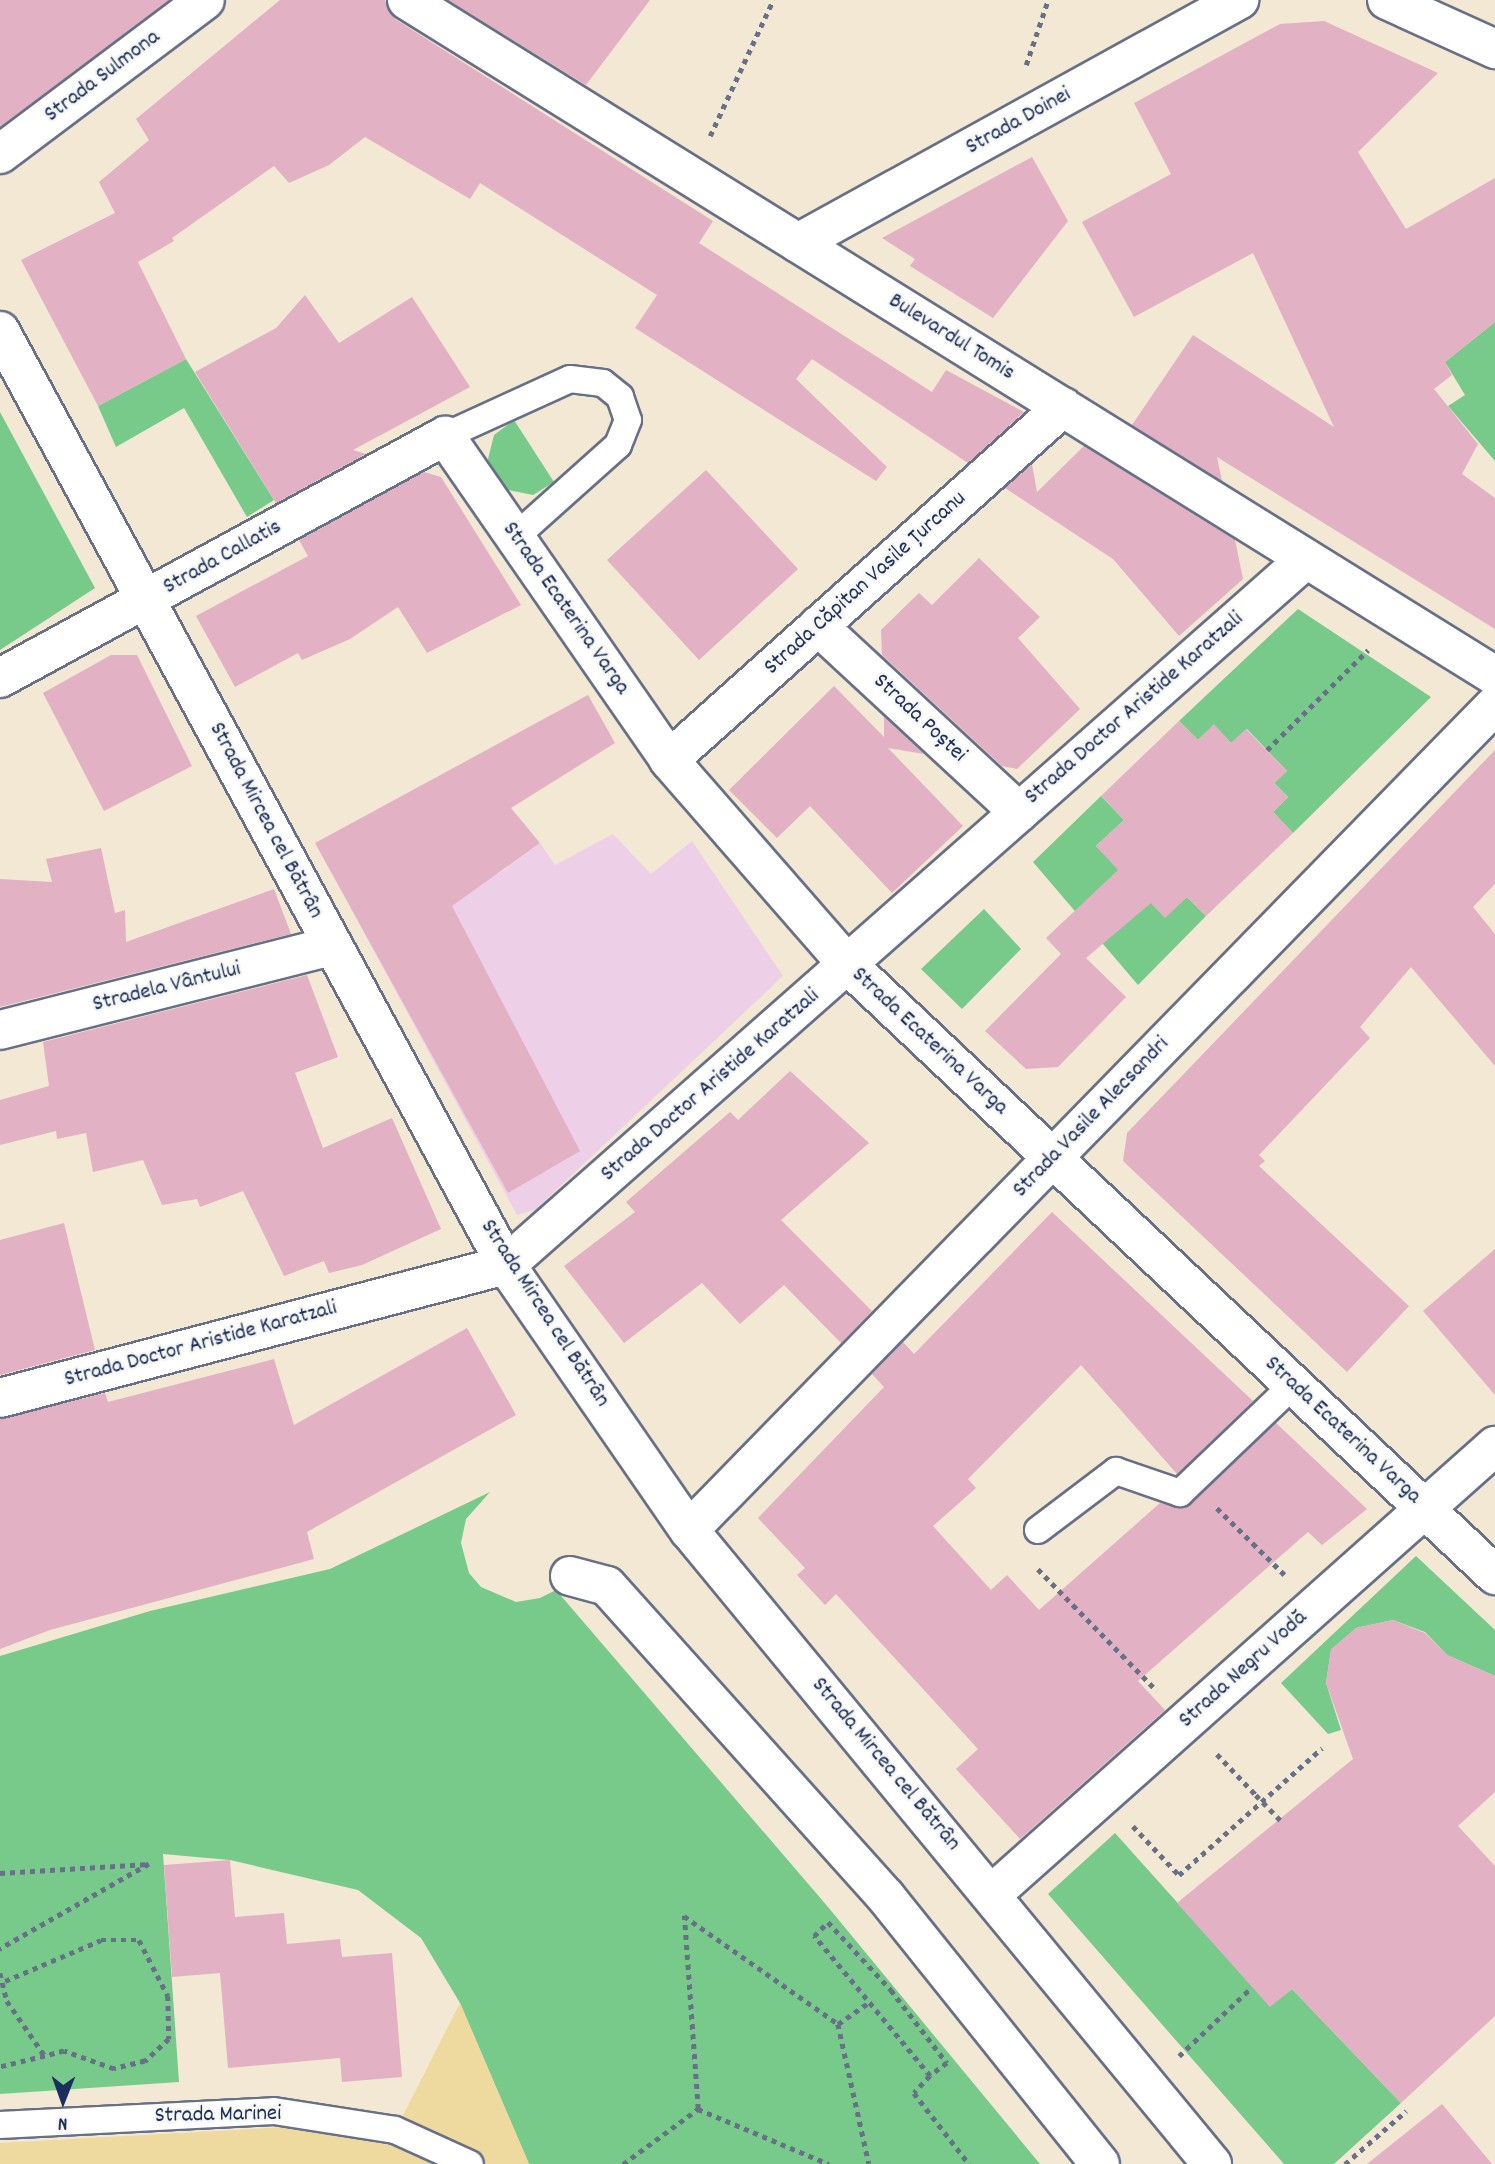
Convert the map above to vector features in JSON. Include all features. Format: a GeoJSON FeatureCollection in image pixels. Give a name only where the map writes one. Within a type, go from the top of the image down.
{"type":"FeatureCollection","features":[{"type":"Feature","properties":{"kind":"street","name":"Strada Sulmona"},"geometry":{"type":"LineString","coordinates":[[0,154],[205,0]]}},
{"type":"Feature","properties":{"kind":"street","name":"Bulevardul Tomis"},"geometry":{"type":"LineString","coordinates":[[407,0],[1495,676]]}},
{"type":"Feature","properties":{"kind":"street","name":"Strada Doinei"},"geometry":{"type":"LineString","coordinates":[[798,243],[1239,0]]}},
{"type":"Feature","properties":{"kind":"street"},"geometry":{"type":"LineString","coordinates":[[1403,3],[1495,49]]}},
{"type":"Feature","properties":{"kind":"street","name":"Strada Mircea cel Bătrân"},"geometry":{"type":"LineString","coordinates":[[0,331],[506,1265],[689,1530],[992,1894],[1212,2164]]}},
{"type":"Feature","properties":{"kind":"street","name":"Strada Căpitan Vasile Țurcanu"},"geometry":{"type":"LineString","coordinates":[[669,760],[1063,407]]}},
{"type":"Feature","properties":{"kind":"street","name":"Strada Callatis"},"geometry":{"type":"LineString","coordinates":[[0,678],[445,436]]}},
{"type":"Feature","properties":{"kind":"street","name":"Strada Ecaterina Varga"},"geometry":{"type":"LineString","coordinates":[[445,436],[669,760],[849,966],[1495,1575]]}},
{"type":"Feature","properties":{"kind":"street","name":"Strada Doctor Aristide Karatzali"},"geometry":{"type":"LineString","coordinates":[[0,1398],[506,1265],[849,966],[1306,559]]}},
{"type":"Feature","properties":{"kind":"street","name":"Strada Poștei"},"geometry":{"type":"LineString","coordinates":[[818,626],[1019,812]]}},
{"type":"Feature","properties":{"kind":"street","name":"Strada Vasile Alecsandri"},"geometry":{"type":"LineString","coordinates":[[689,1530],[1495,705]]}},
{"type":"Feature","properties":{"kind":"street","name":"Stradela Vântului"},"geometry":{"type":"LineString","coordinates":[[0,1030],[333,946]]}},
{"type":"Feature","properties":{"kind":"street","name":"Strada Negru Vodă"},"geometry":{"type":"LineString","coordinates":[[992,1894],[1199,1734],[1316,1605],[1495,1446]]}},
{"type":"Feature","properties":{"kind":"street"},"geometry":{"type":"LineString","coordinates":[[570,1576],[607,1586],[886,1897],[1100,2164]]}},
{"type":"Feature","properties":{"kind":"lane"},"geometry":{"type":"LineString","coordinates":[[445,436],[570,379],[603,383],[620,397],[628,420],[618,445],[515,537]]}},
{"type":"Feature","properties":{"kind":"lane"},"geometry":{"type":"LineString","coordinates":[[1038,1530],[1116,1471],[1180,1493],[1293,1385]]}},
{"type":"Feature","properties":{"kind":"lane","name":"Strada Marinei"},"geometry":{"type":"LineString","coordinates":[[0,2125],[274,2111],[395,2130],[470,2164]]}},
{"type":"Feature","properties":{"kind":"path"},"geometry":{"type":"LineString","coordinates":[[691,177],[773,0]]}},
{"type":"Feature","properties":{"kind":"path"},"geometry":{"type":"LineString","coordinates":[[1267,750],[1401,617]]}},
{"type":"Feature","properties":{"kind":"path"},"geometry":{"type":"LineString","coordinates":[[1191,1483],[1316,1605]]}},
{"type":"Feature","properties":{"kind":"path"},"geometry":{"type":"LineString","coordinates":[[1038,1530],[1021,1551],[1280,1820]]}},
{"type":"Feature","properties":{"kind":"path"},"geometry":{"type":"LineString","coordinates":[[1141,1835],[1179,1875],[1322,1748]]}},
{"type":"Feature","properties":{"kind":"path"},"geometry":{"type":"LineString","coordinates":[[0,1873],[149,1864],[0,1949]]}},
{"type":"Feature","properties":{"kind":"path"},"geometry":{"type":"LineString","coordinates":[[698,2109],[684,1916],[838,2024],[869,2164]]}},
{"type":"Feature","properties":{"kind":"path"},"geometry":{"type":"LineString","coordinates":[[930,2076],[814,1936],[828,1922],[891,1990],[947,2063],[914,2093],[969,2164]]}},
{"type":"Feature","properties":{"kind":"path"},"geometry":{"type":"LineString","coordinates":[[0,2067],[64,2051],[114,2069],[145,2061],[169,2039],[168,1996],[139,1940],[101,1940],[5,1981]]}},
{"type":"Feature","properties":{"kind":"path"},"geometry":{"type":"LineString","coordinates":[[0,1973],[5,1981],[7,2001],[45,2056]]}},
{"type":"Feature","properties":{"kind":"path"},"geometry":{"type":"LineString","coordinates":[[1179,2057],[1252,1987]]}},
{"type":"Feature","properties":{"kind":"path"},"geometry":{"type":"LineString","coordinates":[[838,2024],[870,2002]]}},
{"type":"Feature","properties":{"kind":"path"},"geometry":{"type":"LineString","coordinates":[[623,2164],[698,2109]]}},
{"type":"Feature","properties":{"kind":"path"},"geometry":{"type":"LineString","coordinates":[[698,2109],[829,2164]]}},
{"type":"Feature","properties":{"kind":"path"},"geometry":{"type":"LineString","coordinates":[[1345,2164],[1406,2111]]}},
{"type":"Feature","properties":{"kind":"shaded area"},"geometry":{"type":"Polygon","coordinates":[[[613,834],[651,874],[692,841],[783,976],[535,1210],[517,1215],[350,907],[476,852],[498,874],[540,843],[555,865],[613,834]]]}},
{"type":"Feature","properties":{"kind":"green space"},"geometry":{"type":"Polygon","coordinates":[[[1495,322],[1495,461],[1448,406],[1465,395],[1445,362],[1495,322]]]}},
{"type":"Feature","properties":{"kind":"green space"},"geometry":{"type":"Polygon","coordinates":[[[186,359],[274,500],[247,517],[184,408],[116,447],[98,406],[186,359]]]}},
{"type":"Feature","properties":{"kind":"green space"},"geometry":{"type":"Polygon","coordinates":[[[0,412],[95,588],[0,650],[0,412]]]}},
{"type":"Feature","properties":{"kind":"green space"},"geometry":{"type":"Polygon","coordinates":[[[514,420],[554,482],[533,495],[508,490],[490,472],[488,459],[494,435],[514,420]]]}},
{"type":"Feature","properties":{"kind":"green space"},"geometry":{"type":"Polygon","coordinates":[[[1298,609],[1431,697],[1293,833],[1273,812],[1288,797],[1274,783],[1287,771],[1247,729],[1231,743],[1214,725],[1198,740],[1179,721],[1298,609]]]}},
{"type":"Feature","properties":{"kind":"green space"},"geometry":{"type":"Polygon","coordinates":[[[1101,796],[1124,820],[1096,846],[1165,917],[1187,897],[1206,916],[1138,985],[1033,862],[1101,796]]]}},
{"type":"Feature","properties":{"kind":"green space"},"geometry":{"type":"Polygon","coordinates":[[[984,909],[1021,949],[962,1009],[921,969],[984,909]]]}},
{"type":"Feature","properties":{"kind":"green space"},"geometry":{"type":"Polygon","coordinates":[[[490,1492],[466,1519],[461,1543],[469,1573],[481,1587],[516,1602],[540,1598],[556,1590],[828,1907],[1040,2164],[529,2164],[460,2003],[421,1938],[358,1890],[230,1860],[163,1854],[179,2082],[0,2094],[0,1656],[150,1611],[330,1569],[490,1492]]]}},
{"type":"Feature","properties":{"kind":"green space"},"geometry":{"type":"Polygon","coordinates":[[[1416,1556],[1495,1630],[1495,1676],[1447,1655],[1425,1632],[1393,1620],[1356,1628],[1331,1650],[1326,1683],[1341,1730],[1328,1734],[1281,1683],[1416,1556]]]}},
{"type":"Feature","properties":{"kind":"green space"},"geometry":{"type":"Polygon","coordinates":[[[1115,1833],[1270,2006],[1292,1989],[1401,2103],[1334,2164],[1284,2164],[1048,1894],[1115,1833]]]}},
{"type":"Feature","properties":{"kind":"sand"},"geometry":{"type":"Polygon","coordinates":[[[460,2003],[529,2164],[0,2164],[0,2143],[287,2127],[388,2145],[460,2003]]]}},
{"type":"Feature","properties":{"kind":"building"},"geometry":{"type":"Polygon","coordinates":[[[0,0],[169,0],[0,127],[0,0]]]}},
{"type":"Feature","properties":{"kind":"building"},"geometry":{"type":"Polygon","coordinates":[[[280,0],[385,0],[395,19],[713,221],[699,243],[932,392],[946,370],[1024,412],[968,463],[812,359],[796,379],[887,467],[876,481],[635,328],[657,295],[480,183],[470,199],[365,137],[329,165],[289,183],[274,166],[172,238],[174,241],[138,262],[186,359],[98,406],[21,260],[115,213],[99,182],[149,140],[136,119],[280,0]]]}},
{"type":"Feature","properties":{"kind":"building"},"geometry":{"type":"Polygon","coordinates":[[[448,0],[650,0],[586,85],[448,0]]]}},
{"type":"Feature","properties":{"kind":"building"},"geometry":{"type":"Polygon","coordinates":[[[1324,21],[1438,73],[1358,152],[1406,229],[1495,178],[1495,322],[1445,362],[1452,375],[1434,389],[1478,444],[1462,474],[1495,498],[1495,629],[1217,457],[1222,481],[1132,425],[1193,335],[1334,427],[1253,253],[1134,317],[1082,222],[1171,174],[1134,103],[1280,24],[1324,21]]]}},
{"type":"Feature","properties":{"kind":"building"},"geometry":{"type":"Polygon","coordinates":[[[1032,157],[1068,221],[993,318],[910,266],[915,259],[882,238],[1032,157]]]}},
{"type":"Feature","properties":{"kind":"building"},"geometry":{"type":"Polygon","coordinates":[[[305,295],[339,343],[412,297],[470,387],[353,450],[366,454],[276,503],[195,372],[276,328],[305,295]]]}},
{"type":"Feature","properties":{"kind":"building"},"geometry":{"type":"Polygon","coordinates":[[[1084,446],[1235,540],[1243,579],[1179,636],[1113,559],[1005,488],[1032,464],[1037,492],[1084,446]]]}},
{"type":"Feature","properties":{"kind":"building"},"geometry":{"type":"Polygon","coordinates":[[[706,470],[798,569],[699,660],[607,560],[706,470]]]}},
{"type":"Feature","properties":{"kind":"building"},"geometry":{"type":"Polygon","coordinates":[[[424,472],[441,477],[521,605],[427,653],[398,607],[350,639],[302,660],[298,653],[235,687],[196,616],[308,556],[299,540],[424,472]]]}},
{"type":"Feature","properties":{"kind":"building"},"geometry":{"type":"Polygon","coordinates":[[[979,558],[1040,617],[1018,638],[1080,709],[1017,769],[1002,766],[882,655],[881,630],[919,593],[932,605],[979,558]]]}},
{"type":"Feature","properties":{"kind":"building"},"geometry":{"type":"Polygon","coordinates":[[[111,655],[137,655],[192,766],[104,811],[43,693],[111,655]]]}},
{"type":"Feature","properties":{"kind":"building"},"geometry":{"type":"Polygon","coordinates":[[[834,686],[884,737],[884,717],[924,754],[888,748],[963,826],[892,893],[810,806],[777,838],[729,790],[834,686]]]}},
{"type":"Feature","properties":{"kind":"building"},"geometry":{"type":"Polygon","coordinates":[[[588,695],[615,743],[511,808],[540,843],[452,906],[580,1151],[508,1193],[315,843],[588,695]]]}},
{"type":"Feature","properties":{"kind":"building"},"geometry":{"type":"Polygon","coordinates":[[[1179,721],[1198,740],[1214,724],[1231,743],[1246,729],[1287,771],[1274,783],[1288,797],[1273,812],[1293,833],[1206,916],[1187,897],[1165,918],[1151,903],[1086,958],[1126,997],[1058,1067],[1026,1069],[985,1031],[1061,954],[1046,938],[1118,870],[1096,846],[1124,820],[1101,796],[1179,721]]]}},
{"type":"Feature","properties":{"kind":"building"},"geometry":{"type":"Polygon","coordinates":[[[1495,750],[1495,884],[1473,907],[1495,934],[1495,1066],[1411,967],[1360,1027],[1370,1038],[1259,1155],[1265,1161],[1259,1166],[1409,1306],[1347,1372],[1123,1161],[1127,1133],[1495,750]]]}},
{"type":"Feature","properties":{"kind":"building"},"geometry":{"type":"Polygon","coordinates":[[[101,848],[115,913],[125,910],[126,942],[274,889],[291,934],[0,1007],[0,879],[52,882],[46,859],[101,848]]]}},
{"type":"Feature","properties":{"kind":"building"},"geometry":{"type":"Polygon","coordinates":[[[307,975],[338,1057],[295,1073],[323,1148],[392,1118],[441,1229],[362,1265],[329,1273],[324,1261],[284,1276],[243,1191],[200,1207],[197,1199],[162,1205],[143,1160],[93,1172],[86,1133],[57,1139],[56,1131],[0,1145],[0,1100],[49,1086],[43,1042],[307,975]]]}},
{"type":"Feature","properties":{"kind":"building"},"geometry":{"type":"Polygon","coordinates":[[[790,1071],[869,1143],[781,1220],[872,1311],[841,1343],[784,1285],[740,1324],[702,1283],[624,1343],[564,1266],[635,1212],[626,1202],[730,1112],[738,1120],[790,1071]]]}},
{"type":"Feature","properties":{"kind":"building"},"geometry":{"type":"Polygon","coordinates":[[[1052,1212],[1253,1401],[1177,1474],[1081,1365],[968,1479],[976,1488],[933,1526],[991,1590],[1007,1575],[1039,1610],[1160,1503],[1183,1508],[1191,1504],[1276,1423],[1367,1509],[1322,1545],[1308,1532],[1138,1681],[1165,1710],[1020,1839],[956,1769],[978,1749],[836,1594],[825,1605],[797,1575],[805,1568],[758,1518],[884,1387],[872,1374],[903,1342],[914,1354],[1052,1212]]]}},
{"type":"Feature","properties":{"kind":"building"},"geometry":{"type":"Polygon","coordinates":[[[64,1223],[95,1350],[0,1375],[0,1240],[64,1223]]]}},
{"type":"Feature","properties":{"kind":"building"},"geometry":{"type":"Polygon","coordinates":[[[1495,1249],[1495,1395],[1423,1311],[1495,1249]]]}},
{"type":"Feature","properties":{"kind":"building"},"geometry":{"type":"Polygon","coordinates":[[[467,1328],[516,1415],[307,1532],[314,1559],[50,1630],[0,1649],[0,1419],[105,1393],[108,1402],[274,1359],[294,1425],[467,1328]]]}},
{"type":"Feature","properties":{"kind":"building"},"geometry":{"type":"Polygon","coordinates":[[[1393,1620],[1425,1633],[1447,1655],[1495,1676],[1495,1792],[1458,1826],[1495,1866],[1495,2016],[1401,2103],[1292,1989],[1270,2007],[1177,1903],[1353,1759],[1326,1683],[1331,1649],[1356,1628],[1393,1620]]]}},
{"type":"Feature","properties":{"kind":"building"},"geometry":{"type":"Polygon","coordinates":[[[230,1860],[235,1917],[284,1913],[287,1944],[340,1939],[342,1957],[392,1953],[402,2077],[342,2082],[340,2058],[228,2068],[220,1973],[172,1977],[164,1865],[230,1860]]]}},
{"type":"Feature","properties":{"kind":"building"},"geometry":{"type":"Polygon","coordinates":[[[1442,2104],[1492,2164],[1367,2164],[1442,2104]]]}}]}
